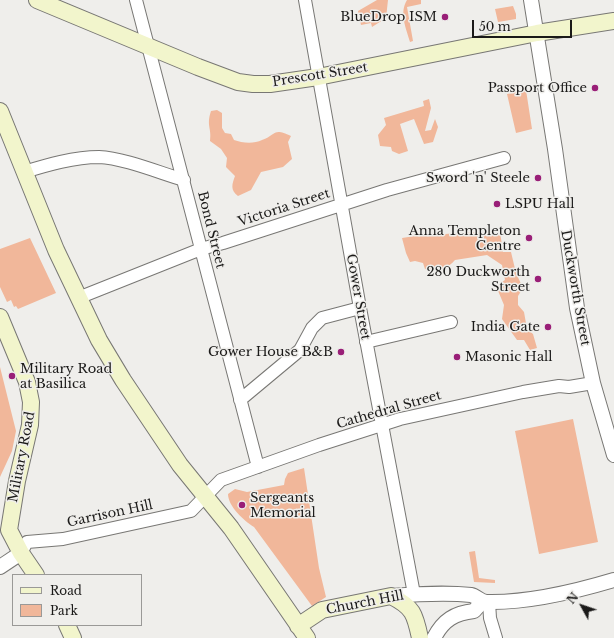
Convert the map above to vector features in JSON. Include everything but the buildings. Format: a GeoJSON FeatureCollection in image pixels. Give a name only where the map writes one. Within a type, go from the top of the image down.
{"type":"FeatureCollection","features":[{"type":"Feature","properties":{"kind":"main road","name":"Prescott Street"},"geometry":{"type":"LineString","coordinates":[[37,0],[148,45],[198,68],[238,82],[270,84],[318,77],[537,33],[614,20]]}},
{"type":"Feature","properties":{"kind":"main road"},"geometry":{"type":"LineString","coordinates":[[0,111],[24,172],[78,298],[99,340],[123,380],[180,466],[235,534],[302,632]]}},
{"type":"Feature","properties":{"kind":"main road","name":"Military Road"},"geometry":{"type":"LineString","coordinates":[[0,317],[27,382],[31,402],[30,425],[5,533],[35,574]]}},
{"type":"Feature","properties":{"kind":"main road"},"geometry":{"type":"LineString","coordinates":[[391,596],[406,604],[412,611],[420,638]]}},
{"type":"Feature","properties":{"kind":"main road","name":"Church Hill"},"geometry":{"type":"LineString","coordinates":[[302,632],[322,610],[391,596]]}},
{"type":"Feature","properties":{"kind":"main road"},"geometry":{"type":"LineString","coordinates":[[67,626],[73,638]]}},
{"type":"Feature","properties":{"kind":"street","name":"Bond Street"},"geometry":{"type":"LineString","coordinates":[[136,0],[258,467]]}},
{"type":"Feature","properties":{"kind":"street","name":"Gower Street"},"geometry":{"type":"LineString","coordinates":[[305,0],[366,342],[414,594]]}},
{"type":"Feature","properties":{"kind":"street","name":"Duckworth Street"},"geometry":{"type":"LineString","coordinates":[[531,0],[555,149],[571,272],[593,382],[614,455]]}},
{"type":"Feature","properties":{"kind":"street"},"geometry":{"type":"LineString","coordinates":[[24,172],[52,164],[99,157],[113,159],[184,180]]}},
{"type":"Feature","properties":{"kind":"street","name":"Victoria Street"},"geometry":{"type":"LineString","coordinates":[[78,298],[201,249],[223,244],[342,204],[504,158]]}},
{"type":"Feature","properties":{"kind":"street"},"geometry":{"type":"LineString","coordinates":[[240,400],[300,350],[312,328],[322,318],[360,308]]}},
{"type":"Feature","properties":{"kind":"street"},"geometry":{"type":"LineString","coordinates":[[366,342],[451,322]]}},
{"type":"Feature","properties":{"kind":"street","name":"Cathedral Street"},"geometry":{"type":"LineString","coordinates":[[205,498],[221,480],[319,444],[383,426],[400,419],[493,398],[559,386],[569,387],[593,382]]}},
{"type":"Feature","properties":{"kind":"street","name":"Garrison Hill"},"geometry":{"type":"LineString","coordinates":[[21,553],[27,542],[63,538],[191,511],[205,498]]}},
{"type":"Feature","properties":{"kind":"street"},"geometry":{"type":"LineString","coordinates":[[0,566],[21,553]]}},
{"type":"Feature","properties":{"kind":"street","name":"Church Hill"},"geometry":{"type":"LineString","coordinates":[[434,638],[443,624],[448,620],[462,612],[474,611],[486,602],[536,598],[589,588],[614,580]]}},
{"type":"Feature","properties":{"kind":"street","name":"Church Hill"},"geometry":{"type":"LineString","coordinates":[[391,596],[414,594],[473,595],[486,602]]}},
{"type":"Feature","properties":{"kind":"street"},"geometry":{"type":"LineString","coordinates":[[486,602],[496,638]]}},
{"type":"Feature","properties":{"kind":"green space"},"geometry":{"type":"Polygon","coordinates":[[[377,0],[388,0],[386,18],[372,27],[371,23],[361,25],[358,11],[377,0]]]}},
{"type":"Feature","properties":{"kind":"green space"},"geometry":{"type":"Polygon","coordinates":[[[407,0],[421,0],[421,4],[407,7],[413,41],[410,42],[403,15],[407,0]]]}},
{"type":"Feature","properties":{"kind":"green space"},"geometry":{"type":"Polygon","coordinates":[[[513,6],[516,19],[498,22],[495,9],[513,6]]]}},
{"type":"Feature","properties":{"kind":"green space"},"geometry":{"type":"Polygon","coordinates":[[[526,90],[532,129],[516,133],[507,94],[526,90]]]}},
{"type":"Feature","properties":{"kind":"green space"},"geometry":{"type":"Polygon","coordinates":[[[429,99],[431,108],[425,131],[431,130],[435,119],[438,127],[433,142],[424,144],[414,119],[400,124],[408,151],[399,154],[392,151],[391,147],[380,146],[378,135],[386,125],[384,118],[424,106],[423,101],[429,99]]]}},
{"type":"Feature","properties":{"kind":"green space"},"geometry":{"type":"Polygon","coordinates":[[[217,110],[222,113],[222,128],[225,133],[231,134],[234,140],[252,143],[267,138],[278,132],[291,136],[288,142],[292,159],[283,167],[261,172],[251,190],[238,196],[235,194],[232,187],[235,176],[226,167],[227,158],[221,149],[210,141],[209,124],[211,111],[217,110]]]}},
{"type":"Feature","properties":{"kind":"green space"},"geometry":{"type":"Polygon","coordinates":[[[475,232],[492,234],[500,232],[503,252],[511,252],[516,273],[523,288],[518,296],[518,305],[524,312],[527,329],[533,334],[537,348],[530,350],[524,340],[517,340],[502,319],[504,305],[496,286],[505,280],[502,265],[487,255],[455,260],[445,268],[441,269],[425,269],[423,263],[415,261],[410,262],[402,238],[475,232]]]}},
{"type":"Feature","properties":{"kind":"green space"},"geometry":{"type":"Polygon","coordinates":[[[30,238],[56,293],[18,309],[16,306],[14,307],[11,300],[7,302],[0,287],[0,249],[30,238]]]}},
{"type":"Feature","properties":{"kind":"green space"},"geometry":{"type":"Polygon","coordinates":[[[0,367],[16,431],[12,451],[0,477],[0,367]]]}},
{"type":"Feature","properties":{"kind":"green space"},"geometry":{"type":"Polygon","coordinates":[[[573,419],[598,542],[539,554],[515,431],[573,419]]]}},
{"type":"Feature","properties":{"kind":"green space"},"geometry":{"type":"Polygon","coordinates":[[[304,468],[319,568],[326,597],[312,606],[254,527],[241,517],[234,508],[228,494],[235,489],[247,492],[284,485],[288,473],[304,468]]]}},
{"type":"Feature","properties":{"kind":"green space"},"geometry":{"type":"Polygon","coordinates":[[[475,551],[479,578],[495,580],[495,583],[474,582],[469,552],[475,551]]]}},
{"type":"Feature","properties":{"kind":"place","name":"BlueDrop ISM"},"geometry":{"type":"Point","coordinates":[445,17]}},
{"type":"Feature","properties":{"kind":"place","name":"Passport Office"},"geometry":{"type":"Point","coordinates":[595,88]}},
{"type":"Feature","properties":{"kind":"place","name":"Sword 'n' Steele"},"geometry":{"type":"Point","coordinates":[538,178]}},
{"type":"Feature","properties":{"kind":"place","name":"LSPU Hall"},"geometry":{"type":"Point","coordinates":[497,204]}},
{"type":"Feature","properties":{"kind":"place","name":"Anna Templeton Centre"},"geometry":{"type":"Point","coordinates":[529,238]}},
{"type":"Feature","properties":{"kind":"place","name":"280 Duckworth Street"},"geometry":{"type":"Point","coordinates":[538,279]}},
{"type":"Feature","properties":{"kind":"place","name":"India Gate"},"geometry":{"type":"Point","coordinates":[548,327]}},
{"type":"Feature","properties":{"kind":"place","name":"Gower House B&B"},"geometry":{"type":"Point","coordinates":[341,352]}},
{"type":"Feature","properties":{"kind":"place","name":"Masonic Hall"},"geometry":{"type":"Point","coordinates":[457,357]}},
{"type":"Feature","properties":{"kind":"place","name":"Military Road at Basilica"},"geometry":{"type":"Point","coordinates":[12,376]}},
{"type":"Feature","properties":{"kind":"place","name":"Sergeants Memorial"},"geometry":{"type":"Point","coordinates":[242,505]}}]}
